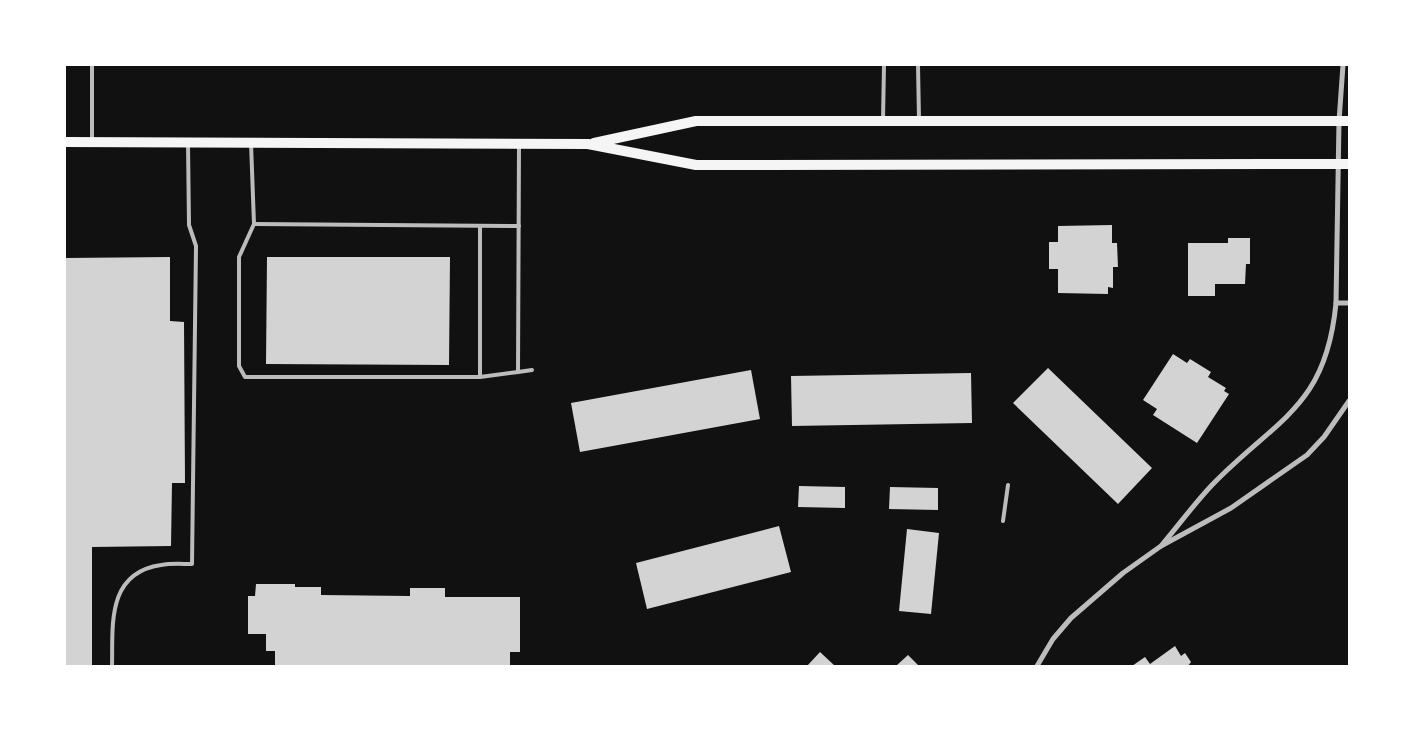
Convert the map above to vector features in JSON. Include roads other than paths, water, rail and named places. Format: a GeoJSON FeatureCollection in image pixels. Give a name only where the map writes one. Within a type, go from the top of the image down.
{"type":"FeatureCollection","features":[{"type":"Feature","properties":{"kind":"main road"},"geometry":{"type":"LineString","coordinates":[[588,144],[696,122],[1344,121]]}},
{"type":"Feature","properties":{"kind":"main road"},"geometry":{"type":"LineString","coordinates":[[65,142],[588,144],[696,165],[1344,164]]}},
{"type":"Feature","properties":{"kind":"street"},"geometry":{"type":"LineString","coordinates":[[1161,546],[1213,485],[1276,428],[1302,401],[1313,385],[1328,350],[1336,303],[1344,164],[1344,65]]}},
{"type":"Feature","properties":{"kind":"street"},"geometry":{"type":"LineString","coordinates":[[1336,303],[1349,303]]}},
{"type":"Feature","properties":{"kind":"street"},"geometry":{"type":"LineString","coordinates":[[1038,666],[1053,639],[1071,618],[1123,573],[1161,546],[1231,508],[1307,455],[1324,437],[1349,400]]}},
{"type":"Feature","properties":{"kind":"lane"},"geometry":{"type":"LineString","coordinates":[[92,65],[92,142]]}},
{"type":"Feature","properties":{"kind":"lane"},"geometry":{"type":"LineString","coordinates":[[883,121],[884,65]]}},
{"type":"Feature","properties":{"kind":"lane"},"geometry":{"type":"LineString","coordinates":[[918,65],[919,121]]}},
{"type":"Feature","properties":{"kind":"lane"},"geometry":{"type":"LineString","coordinates":[[112,666],[114,605],[128,582],[138,574],[161,565],[192,564],[196,246],[189,225],[188,143]]}},
{"type":"Feature","properties":{"kind":"lane"},"geometry":{"type":"LineString","coordinates":[[251,143],[254,224],[240,256],[240,366],[245,377],[480,377],[532,370]]}},
{"type":"Feature","properties":{"kind":"lane"},"geometry":{"type":"LineString","coordinates":[[518,372],[519,144]]}},
{"type":"Feature","properties":{"kind":"lane"},"geometry":{"type":"LineString","coordinates":[[254,224],[519,226]]}},
{"type":"Feature","properties":{"kind":"lane"},"geometry":{"type":"LineString","coordinates":[[480,226],[480,377]]}},
{"type":"Feature","properties":{"kind":"lane"},"geometry":{"type":"LineString","coordinates":[[1003,520],[1008,485]]}}]}
